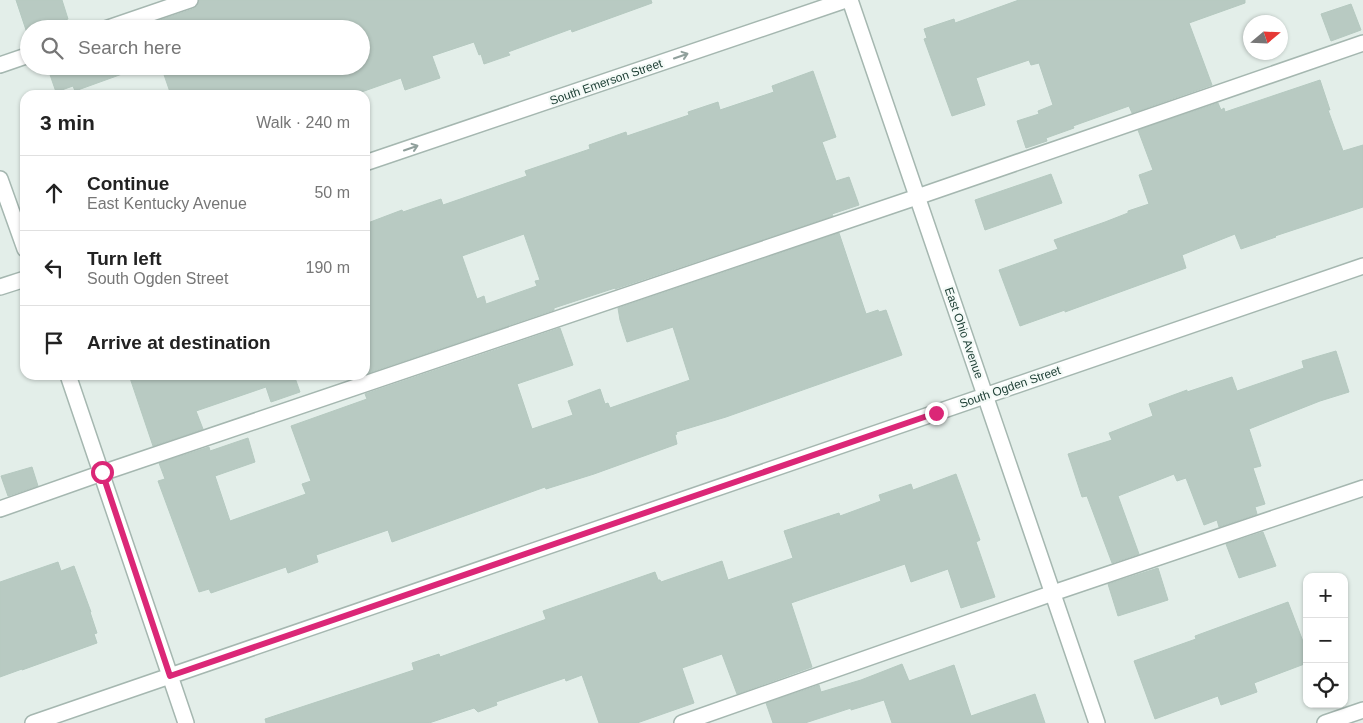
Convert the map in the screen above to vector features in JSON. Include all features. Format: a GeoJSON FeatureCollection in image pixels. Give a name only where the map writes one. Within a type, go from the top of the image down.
{"type":"FeatureCollection","features":[{"type":"Feature","properties":{"kind":"street"},"geometry":{"type":"LineString","coordinates":[[131,20],[190,0]]}},
{"type":"Feature","properties":{"kind":"street","name":"South Emerson Street"},"geometry":{"type":"LineString","coordinates":[[370,161],[846,0]]}},
{"type":"Feature","properties":{"kind":"street","name":"East Ohio Avenue"},"geometry":{"type":"LineString","coordinates":[[850,0],[1097,723]]}},
{"type":"Feature","properties":{"kind":"street"},"geometry":{"type":"LineString","coordinates":[[0,509],[102,472],[917,197],[1363,42]]}},
{"type":"Feature","properties":{"kind":"street"},"geometry":{"type":"LineString","coordinates":[[0,65],[20,58]]}},
{"type":"Feature","properties":{"kind":"street"},"geometry":{"type":"LineString","coordinates":[[0,180],[20,235]]}},
{"type":"Feature","properties":{"kind":"street","name":"South Ogden Street"},"geometry":{"type":"LineString","coordinates":[[33,723],[1363,266]]}},
{"type":"Feature","properties":{"kind":"street"},"geometry":{"type":"LineString","coordinates":[[0,287],[20,281]]}},
{"type":"Feature","properties":{"kind":"street"},"geometry":{"type":"LineString","coordinates":[[70,380],[186,723]]}},
{"type":"Feature","properties":{"kind":"street"},"geometry":{"type":"LineString","coordinates":[[682,723],[1053,593],[1363,488]]}},
{"type":"Feature","properties":{"kind":"street"},"geometry":{"type":"LineString","coordinates":[[1325,723],[1363,710]]}},
{"type":"Feature","properties":{"kind":"building"},"geometry":{"type":"Polygon","coordinates":[[[16,0],[62,0],[68,19],[65,20],[23,20],[16,0]]]}},
{"type":"Feature","properties":{"kind":"building"},"geometry":{"type":"Polygon","coordinates":[[[199,0],[651,0],[652,3],[572,32],[571,29],[508,52],[510,55],[484,64],[474,42],[432,56],[440,78],[405,90],[401,78],[367,90],[169,90],[164,75],[370,75],[370,20],[160,20],[197,6],[199,0]]]}},
{"type":"Feature","properties":{"kind":"building"},"geometry":{"type":"Polygon","coordinates":[[[1019,0],[1245,0],[1245,3],[1189,23],[1212,85],[1132,113],[1129,106],[1073,126],[1074,128],[1046,138],[1047,141],[1026,148],[1017,121],[1039,114],[1038,111],[1053,105],[1039,63],[1031,65],[1029,60],[976,78],[985,105],[952,116],[924,39],[927,38],[924,29],[954,19],[955,23],[1019,0]]]}},
{"type":"Feature","properties":{"kind":"building"},"geometry":{"type":"Polygon","coordinates":[[[1351,4],[1361,30],[1331,41],[1321,14],[1351,4]]]}},
{"type":"Feature","properties":{"kind":"building"},"geometry":{"type":"Polygon","coordinates":[[[813,71],[836,137],[822,142],[836,181],[849,177],[859,205],[832,214],[833,216],[554,308],[554,310],[370,372],[370,222],[402,210],[403,212],[441,199],[443,205],[527,176],[525,171],[590,149],[589,145],[626,132],[627,136],[689,115],[688,112],[718,102],[720,110],[774,92],[772,86],[813,71]],[[524,234],[462,256],[477,299],[484,296],[486,304],[537,286],[535,281],[540,280],[524,234]]]}},
{"type":"Feature","properties":{"kind":"building"},"geometry":{"type":"Polygon","coordinates":[[[50,75],[119,75],[78,90],[75,90],[73,86],[55,90],[50,75]]]}},
{"type":"Feature","properties":{"kind":"building"},"geometry":{"type":"Polygon","coordinates":[[[1320,80],[1330,110],[1328,110],[1343,151],[1363,145],[1363,207],[1241,249],[1235,234],[1182,255],[1186,268],[1065,312],[1065,310],[1020,326],[999,270],[1058,249],[1054,240],[1149,204],[1139,175],[1153,170],[1138,130],[1218,103],[1221,110],[1224,108],[1225,112],[1320,80]]]}},
{"type":"Feature","properties":{"kind":"building"},"geometry":{"type":"Polygon","coordinates":[[[1051,174],[1062,203],[985,230],[975,200],[1051,174]]]}},
{"type":"Feature","properties":{"kind":"building"},"geometry":{"type":"Polygon","coordinates":[[[839,233],[866,314],[878,310],[879,312],[886,310],[902,355],[726,417],[676,432],[677,444],[594,474],[546,489],[545,487],[392,542],[388,530],[316,555],[318,562],[288,573],[286,567],[211,593],[209,589],[199,592],[158,481],[165,479],[159,463],[209,447],[210,451],[248,438],[255,462],[215,476],[230,521],[306,494],[302,484],[311,481],[291,426],[367,399],[365,394],[560,328],[573,365],[517,384],[532,429],[573,415],[568,401],[600,389],[605,404],[608,403],[610,408],[690,380],[673,327],[627,342],[618,308],[839,233]]]}},
{"type":"Feature","properties":{"kind":"building"},"geometry":{"type":"Polygon","coordinates":[[[1336,351],[1349,392],[1320,401],[1249,429],[1261,466],[1253,468],[1265,504],[1255,507],[1257,514],[1219,527],[1217,520],[1204,525],[1186,478],[1177,481],[1174,474],[1118,496],[1139,554],[1112,563],[1087,496],[1082,497],[1068,454],[1112,440],[1109,433],[1153,416],[1149,404],[1187,390],[1187,392],[1232,377],[1237,391],[1304,368],[1302,361],[1336,351]]]}},
{"type":"Feature","properties":{"kind":"building"},"geometry":{"type":"Polygon","coordinates":[[[131,380],[296,380],[300,392],[271,402],[266,387],[196,411],[203,429],[153,446],[131,380]]]}},
{"type":"Feature","properties":{"kind":"building"},"geometry":{"type":"Polygon","coordinates":[[[32,467],[38,486],[8,496],[1,476],[32,467]]]}},
{"type":"Feature","properties":{"kind":"building"},"geometry":{"type":"Polygon","coordinates":[[[956,474],[980,540],[976,542],[995,597],[961,608],[948,569],[911,582],[905,564],[791,603],[812,667],[737,694],[722,654],[682,668],[694,703],[637,723],[599,723],[582,675],[566,681],[565,678],[496,702],[497,705],[478,712],[474,708],[429,723],[266,723],[265,719],[414,670],[412,663],[439,654],[440,657],[544,620],[546,619],[543,611],[655,572],[658,580],[661,582],[722,561],[728,580],[793,558],[784,531],[839,513],[840,516],[881,501],[879,495],[911,484],[913,490],[956,474]]]}},
{"type":"Feature","properties":{"kind":"building"},"geometry":{"type":"Polygon","coordinates":[[[1263,532],[1276,566],[1239,578],[1226,544],[1263,532]]]}},
{"type":"Feature","properties":{"kind":"building"},"geometry":{"type":"Polygon","coordinates":[[[58,562],[61,571],[74,566],[91,612],[97,633],[94,634],[97,643],[0,677],[0,582],[58,562]]]}},
{"type":"Feature","properties":{"kind":"building"},"geometry":{"type":"Polygon","coordinates":[[[1158,568],[1168,600],[1118,616],[1108,584],[1158,568]]]}},
{"type":"Feature","properties":{"kind":"building"},"geometry":{"type":"Polygon","coordinates":[[[1288,602],[1303,641],[1303,665],[1254,683],[1257,692],[1221,705],[1218,696],[1155,719],[1134,661],[1196,639],[1195,636],[1288,602]]]}},
{"type":"Feature","properties":{"kind":"building"},"geometry":{"type":"Polygon","coordinates":[[[902,664],[909,681],[954,665],[971,716],[1035,694],[1045,723],[892,723],[884,700],[851,710],[851,708],[805,723],[773,723],[766,703],[819,685],[821,692],[861,680],[902,664]]]}},
{"type":"Feature","properties":{"kind":"route"},"geometry":{"type":"LineString","coordinates":[[102,472],[170,676],[936,413]]}}]}
